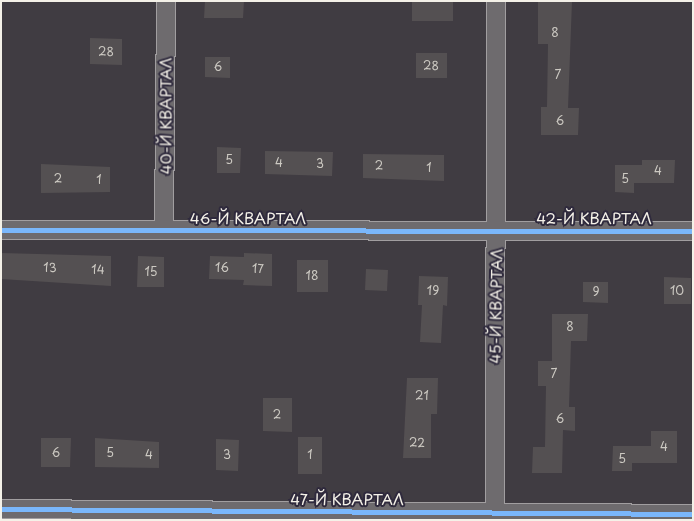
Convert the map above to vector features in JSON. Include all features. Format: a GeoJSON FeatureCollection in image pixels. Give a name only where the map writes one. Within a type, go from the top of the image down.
{"type":"FeatureCollection","features":[{"type":"Feature","properties":{"kind":"street","name":"40-Й КВАРТАЛ"},"geometry":{"type":"LineString","coordinates":[[164,230],[166,1]]}},
{"type":"Feature","properties":{"kind":"street","name":"45-Й КВАРТАЛ"},"geometry":{"type":"LineString","coordinates":[[495,516],[496,1]]}},
{"type":"Feature","properties":{"kind":"street","name":"46-Й КВАРТАЛ"},"geometry":{"type":"LineString","coordinates":[[1,230],[496,230]]}},
{"type":"Feature","properties":{"kind":"street","name":"42-Й КВАРТАЛ"},"geometry":{"type":"LineString","coordinates":[[496,230],[693,231]]}},
{"type":"Feature","properties":{"kind":"street","name":"47-Й КВАРТАЛ"},"geometry":{"type":"LineString","coordinates":[[1,509],[495,516],[693,514]]}},
{"type":"Feature","properties":{"kind":"building"},"geometry":{"type":"Polygon","coordinates":[[[205,1],[244,1],[243,18],[204,18],[205,1]]]}},
{"type":"Feature","properties":{"kind":"building"},"geometry":{"type":"Polygon","coordinates":[[[412,1],[453,1],[453,21],[412,21],[412,1]]]}},
{"type":"Feature","properties":{"kind":"building"},"geometry":{"type":"Polygon","coordinates":[[[538,1],[572,1],[568,108],[579,108],[578,135],[541,135],[541,107],[547,107],[548,44],[538,44],[538,1]]]}},
{"type":"Feature","properties":{"kind":"building"},"geometry":{"type":"Polygon","coordinates":[[[90,38],[122,39],[122,65],[90,64],[90,38]]]}},
{"type":"Feature","properties":{"kind":"building"},"geometry":{"type":"Polygon","coordinates":[[[416,53],[447,53],[447,78],[416,78],[416,53]]]}},
{"type":"Feature","properties":{"kind":"building"},"geometry":{"type":"Polygon","coordinates":[[[205,57],[230,57],[230,78],[205,77],[205,57]]]}},
{"type":"Feature","properties":{"kind":"building"},"geometry":{"type":"Polygon","coordinates":[[[217,147],[241,148],[240,173],[217,173],[217,147]]]}},
{"type":"Feature","properties":{"kind":"building"},"geometry":{"type":"Polygon","coordinates":[[[265,151],[333,152],[332,176],[265,174],[265,151]]]}},
{"type":"Feature","properties":{"kind":"building"},"geometry":{"type":"Polygon","coordinates":[[[363,154],[444,155],[444,181],[363,178],[363,154]]]}},
{"type":"Feature","properties":{"kind":"building"},"geometry":{"type":"Polygon","coordinates":[[[642,160],[675,160],[674,183],[634,183],[634,193],[615,192],[615,165],[642,165],[642,160]]]}},
{"type":"Feature","properties":{"kind":"building"},"geometry":{"type":"Polygon","coordinates":[[[41,164],[110,167],[110,192],[41,193],[41,164]]]}},
{"type":"Feature","properties":{"kind":"building"},"geometry":{"type":"Polygon","coordinates":[[[1,253],[111,256],[111,286],[1,279],[1,253]]]}},
{"type":"Feature","properties":{"kind":"building"},"geometry":{"type":"Polygon","coordinates":[[[244,253],[272,254],[272,286],[243,285],[244,280],[209,279],[210,256],[244,257],[244,253]]]}},
{"type":"Feature","properties":{"kind":"building"},"geometry":{"type":"Polygon","coordinates":[[[138,256],[164,257],[164,287],[137,287],[138,256]]]}},
{"type":"Feature","properties":{"kind":"building"},"geometry":{"type":"Polygon","coordinates":[[[297,260],[328,260],[328,292],[297,292],[297,260]]]}},
{"type":"Feature","properties":{"kind":"building"},"geometry":{"type":"Polygon","coordinates":[[[366,269],[388,270],[387,291],[365,290],[366,269]]]}},
{"type":"Feature","properties":{"kind":"building"},"geometry":{"type":"Polygon","coordinates":[[[419,276],[448,277],[447,306],[443,305],[441,343],[420,342],[422,305],[418,305],[419,276]]]}},
{"type":"Feature","properties":{"kind":"building"},"geometry":{"type":"Polygon","coordinates":[[[664,277],[691,278],[691,304],[664,304],[664,277]]]}},
{"type":"Feature","properties":{"kind":"building"},"geometry":{"type":"Polygon","coordinates":[[[583,282],[608,282],[608,303],[583,302],[583,282]]]}},
{"type":"Feature","properties":{"kind":"building"},"geometry":{"type":"Polygon","coordinates":[[[552,314],[588,314],[587,341],[571,341],[569,407],[575,407],[575,431],[563,430],[562,473],[532,473],[533,447],[545,447],[546,386],[538,386],[538,361],[552,361],[552,314]]]}},
{"type":"Feature","properties":{"kind":"building"},"geometry":{"type":"Polygon","coordinates":[[[407,378],[438,378],[437,414],[431,414],[431,458],[403,458],[407,378]]]}},
{"type":"Feature","properties":{"kind":"building"},"geometry":{"type":"Polygon","coordinates":[[[263,398],[292,398],[292,432],[263,431],[263,398]]]}},
{"type":"Feature","properties":{"kind":"building"},"geometry":{"type":"Polygon","coordinates":[[[651,431],[677,431],[677,463],[632,463],[632,471],[612,471],[613,446],[651,446],[651,431]]]}},
{"type":"Feature","properties":{"kind":"building"},"geometry":{"type":"Polygon","coordinates":[[[298,437],[322,437],[322,474],[298,474],[298,437]]]}},
{"type":"Feature","properties":{"kind":"building"},"geometry":{"type":"Polygon","coordinates":[[[41,438],[71,438],[70,467],[41,467],[41,438]]]}},
{"type":"Feature","properties":{"kind":"building"},"geometry":{"type":"Polygon","coordinates":[[[95,438],[159,442],[159,468],[95,467],[95,438]]]}},
{"type":"Feature","properties":{"kind":"building"},"geometry":{"type":"Polygon","coordinates":[[[216,439],[239,440],[238,471],[216,470],[216,439]]]}},
{"type":"Feature","properties":{"kind":"cycle path"},"geometry":{"type":"LineString","coordinates":[[1,230],[693,231]]}},
{"type":"Feature","properties":{"kind":"cycle path"},"geometry":{"type":"LineString","coordinates":[[1,509],[693,514]]}}]}
